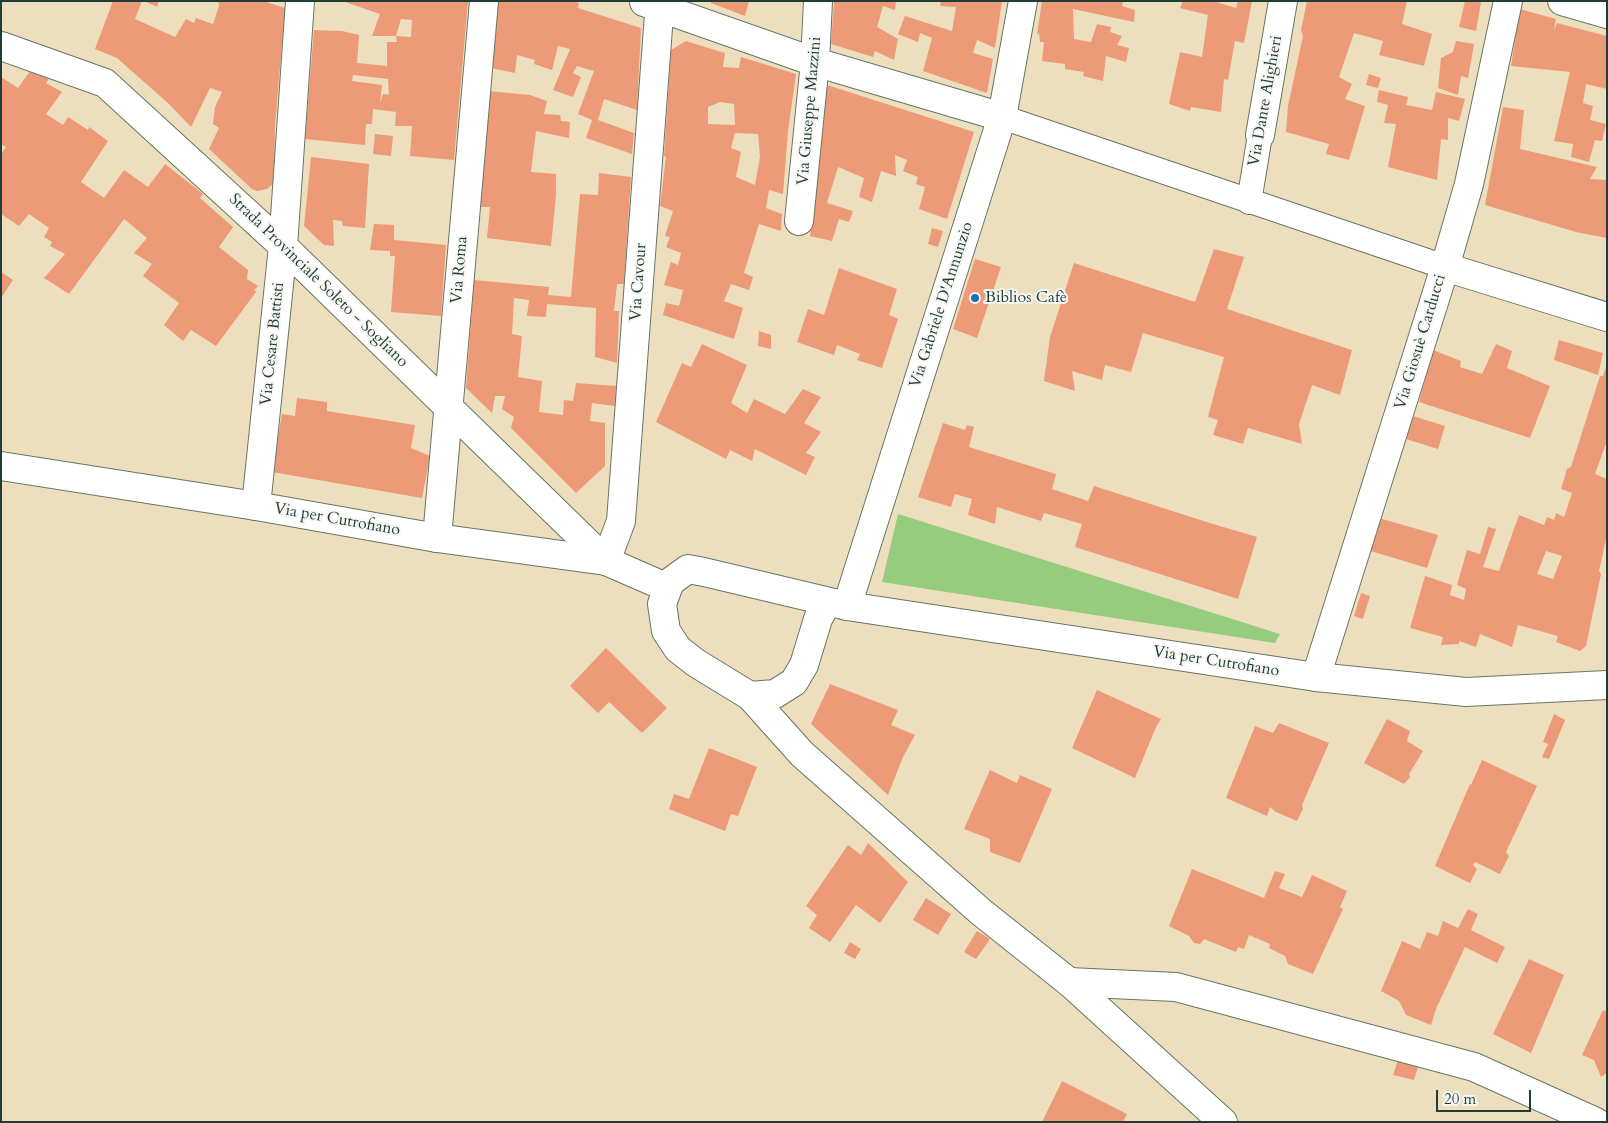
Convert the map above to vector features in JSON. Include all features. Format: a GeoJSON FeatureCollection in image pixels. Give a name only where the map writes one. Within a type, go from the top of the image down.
{"type":"FeatureCollection","features":[{"type":"Feature","properties":{"kind":"street","name":"Via Cesare Battisti"},"geometry":{"type":"LineString","coordinates":[[256,506],[283,246],[300,1]]}},
{"type":"Feature","properties":{"kind":"street","name":"Via Roma"},"geometry":{"type":"LineString","coordinates":[[437,538],[484,1]]}},
{"type":"Feature","properties":{"kind":"street","name":"Via Giuseppe Mazzini"},"geometry":{"type":"LineString","coordinates":[[799,222],[815,62],[818,1]]}},
{"type":"Feature","properties":{"kind":"street","name":"Via Gabriele D'Annunzio"},"geometry":{"type":"LineString","coordinates":[[750,696],[775,694],[794,682],[804,665],[818,619],[837,604],[1002,116],[1023,1]]}},
{"type":"Feature","properties":{"kind":"street","name":"Via Dante Alighieri"},"geometry":{"type":"LineString","coordinates":[[1249,202],[1283,1]]}},
{"type":"Feature","properties":{"kind":"street","name":"Via Giosuè Carducci"},"geometry":{"type":"LineString","coordinates":[[1316,677],[1445,267],[1468,184],[1508,1]]}},
{"type":"Feature","properties":{"kind":"street"},"geometry":{"type":"LineString","coordinates":[[1562,1],[1607,14]]}},
{"type":"Feature","properties":{"kind":"street"},"geometry":{"type":"LineString","coordinates":[[654,3],[815,62],[1002,116],[1249,202],[1445,267],[1607,317]]}},
{"type":"Feature","properties":{"kind":"street","name":"Via Cavour"},"geometry":{"type":"LineString","coordinates":[[606,561],[621,521],[654,3]]}},
{"type":"Feature","properties":{"kind":"street","name":"Strada Provinciale Soleto - Sogliano"},"geometry":{"type":"LineString","coordinates":[[1,46],[106,83],[283,246],[606,561]]}},
{"type":"Feature","properties":{"kind":"street","name":"Via per Cutrofiano"},"geometry":{"type":"LineString","coordinates":[[1,466],[256,506],[437,538],[606,561],[668,588],[670,582],[688,569],[837,604],[1316,677],[1466,692],[1607,685]]}},
{"type":"Feature","properties":{"kind":"street"},"geometry":{"type":"LineString","coordinates":[[668,588],[662,604],[666,631],[678,649],[750,696],[802,754],[981,912],[1069,982],[1223,1122]]}},
{"type":"Feature","properties":{"kind":"street"},"geometry":{"type":"LineString","coordinates":[[1069,982],[1186,989],[1474,1067],[1596,1122]]}},
{"type":"Feature","properties":{"kind":"green space"},"geometry":{"type":"Polygon","coordinates":[[[898,514],[1280,634],[1275,643],[882,582],[898,514]]]}},
{"type":"Feature","properties":{"kind":"building"},"geometry":{"type":"Polygon","coordinates":[[[113,1],[142,1],[135,19],[175,37],[186,19],[194,23],[196,18],[213,24],[219,6],[218,1],[263,1],[285,8],[275,126],[274,183],[267,189],[257,191],[252,189],[209,149],[219,128],[213,124],[215,107],[222,92],[210,88],[191,127],[169,104],[117,58],[95,49],[113,1]]]}},
{"type":"Feature","properties":{"kind":"building"},"geometry":{"type":"Polygon","coordinates":[[[144,1],[159,1],[157,7],[144,1]]]}},
{"type":"Feature","properties":{"kind":"building"},"geometry":{"type":"Polygon","coordinates":[[[342,1],[468,1],[454,160],[410,156],[412,126],[395,126],[396,112],[373,109],[372,124],[366,124],[365,145],[305,139],[314,30],[342,31],[359,35],[357,63],[387,66],[387,42],[397,42],[396,36],[372,36],[380,14],[342,1]],[[401,19],[396,36],[411,37],[412,20],[401,19]],[[353,75],[352,81],[382,85],[380,103],[383,94],[389,95],[388,79],[353,75]]]}},
{"type":"Feature","properties":{"kind":"building"},"geometry":{"type":"Polygon","coordinates":[[[497,1],[573,1],[579,3],[578,8],[641,28],[637,110],[604,99],[598,120],[634,133],[632,154],[586,138],[592,120],[578,114],[594,71],[577,66],[573,73],[581,77],[573,97],[553,90],[570,49],[558,46],[552,70],[534,64],[535,60],[517,55],[515,73],[491,68],[497,1]]]}},
{"type":"Feature","properties":{"kind":"building"},"geometry":{"type":"Polygon","coordinates":[[[711,1],[749,1],[745,16],[711,3],[711,1]]]}},
{"type":"Feature","properties":{"kind":"building"},"geometry":{"type":"Polygon","coordinates":[[[834,1],[896,1],[895,10],[883,6],[877,27],[898,39],[894,60],[875,51],[873,57],[831,44],[834,1]]]}},
{"type":"Feature","properties":{"kind":"building"},"geometry":{"type":"Polygon","coordinates":[[[941,1],[1002,1],[995,48],[977,40],[973,53],[993,59],[987,93],[923,71],[932,38],[920,33],[918,42],[898,34],[905,16],[952,31],[956,7],[940,6],[941,1]]]}},
{"type":"Feature","properties":{"kind":"building"},"geometry":{"type":"Polygon","coordinates":[[[1042,1],[1123,1],[1122,6],[1135,10],[1134,22],[1073,9],[1074,39],[1091,42],[1097,24],[1111,27],[1110,32],[1122,36],[1117,45],[1129,48],[1126,62],[1106,56],[1103,81],[1083,76],[1084,72],[1065,69],[1065,64],[1042,61],[1044,42],[1040,42],[1039,33],[1037,34],[1042,1]]]}},
{"type":"Feature","properties":{"kind":"building"},"geometry":{"type":"Polygon","coordinates":[[[1183,1],[1213,1],[1236,8],[1238,1],[1252,1],[1244,43],[1235,41],[1228,80],[1224,79],[1221,112],[1191,107],[1190,111],[1169,104],[1180,52],[1202,57],[1208,15],[1180,8],[1183,1]]]}},
{"type":"Feature","properties":{"kind":"building"},"geometry":{"type":"Polygon","coordinates":[[[1307,1],[1407,1],[1402,24],[1432,34],[1424,66],[1379,55],[1383,41],[1354,33],[1339,77],[1352,84],[1345,99],[1365,106],[1349,160],[1326,154],[1329,144],[1286,132],[1288,106],[1303,36],[1301,30],[1307,1]]]}},
{"type":"Feature","properties":{"kind":"building"},"geometry":{"type":"Polygon","coordinates":[[[1465,1],[1481,2],[1476,31],[1459,27],[1465,1]]]}},
{"type":"Feature","properties":{"kind":"building"},"geometry":{"type":"Polygon","coordinates":[[[1516,8],[1556,19],[1554,31],[1557,23],[1607,36],[1607,89],[1586,84],[1583,103],[1593,106],[1590,120],[1606,124],[1602,141],[1595,140],[1589,162],[1571,157],[1573,144],[1554,141],[1570,72],[1511,66],[1518,21],[1514,19],[1516,8]]]}},
{"type":"Feature","properties":{"kind":"building"},"geometry":{"type":"Polygon","coordinates":[[[686,41],[725,53],[723,67],[739,68],[741,57],[796,74],[788,131],[783,194],[769,190],[766,208],[782,214],[781,231],[759,224],[744,273],[753,277],[749,290],[731,284],[724,301],[743,308],[734,339],[663,315],[666,303],[679,306],[683,290],[664,285],[671,262],[678,265],[681,253],[666,247],[670,237],[665,236],[673,211],[660,206],[666,157],[664,156],[671,50],[686,41]],[[720,102],[708,107],[708,124],[735,125],[734,104],[720,102]],[[735,133],[731,148],[741,152],[736,177],[755,185],[760,157],[758,134],[735,133]]]}},
{"type":"Feature","properties":{"kind":"building"},"geometry":{"type":"Polygon","coordinates":[[[1456,41],[1474,44],[1468,78],[1461,76],[1458,95],[1438,88],[1441,58],[1453,52],[1456,41]]]}},
{"type":"Feature","properties":{"kind":"building"},"geometry":{"type":"Polygon","coordinates":[[[30,71],[49,79],[46,83],[62,92],[46,114],[63,125],[68,117],[88,130],[89,127],[108,141],[81,182],[104,198],[124,170],[148,187],[165,164],[203,194],[200,198],[233,227],[219,247],[248,270],[247,279],[258,286],[254,290],[256,292],[216,346],[191,330],[183,341],[164,325],[179,303],[143,276],[152,264],[134,253],[147,238],[124,219],[69,294],[44,278],[65,254],[50,246],[52,242],[44,237],[49,228],[29,214],[19,226],[1,214],[1,154],[6,147],[1,144],[1,77],[18,88],[30,71]]]}},
{"type":"Feature","properties":{"kind":"building"},"geometry":{"type":"Polygon","coordinates":[[[1369,74],[1381,78],[1378,88],[1366,85],[1369,74]]]}},
{"type":"Feature","properties":{"kind":"building"},"geometry":{"type":"Polygon","coordinates":[[[827,85],[974,132],[947,219],[919,209],[925,187],[916,184],[918,177],[903,171],[907,160],[895,155],[896,176],[881,171],[872,202],[859,197],[864,178],[838,167],[827,203],[853,211],[849,222],[839,219],[832,241],[810,236],[827,85]]]}},
{"type":"Feature","properties":{"kind":"building"},"geometry":{"type":"Polygon","coordinates":[[[1379,90],[1408,97],[1406,105],[1432,110],[1436,92],[1465,99],[1459,121],[1448,118],[1448,140],[1441,139],[1437,180],[1388,167],[1396,124],[1384,123],[1388,105],[1377,102],[1379,90]]]}},
{"type":"Feature","properties":{"kind":"building"},"geometry":{"type":"Polygon","coordinates":[[[488,91],[530,95],[547,101],[544,114],[560,115],[561,121],[570,122],[569,138],[536,131],[531,172],[556,174],[551,246],[487,238],[490,207],[480,207],[488,91]]]}},
{"type":"Feature","properties":{"kind":"building"},"geometry":{"type":"Polygon","coordinates":[[[1503,107],[1524,110],[1520,149],[1597,167],[1590,179],[1607,180],[1607,238],[1576,232],[1485,205],[1503,107]]]}},
{"type":"Feature","properties":{"kind":"building"},"geometry":{"type":"Polygon","coordinates":[[[375,134],[393,136],[391,156],[373,154],[375,134]]]}},
{"type":"Feature","properties":{"kind":"building"},"geometry":{"type":"Polygon","coordinates":[[[311,157],[369,164],[365,228],[343,226],[342,221],[333,220],[334,246],[324,245],[304,226],[311,157]]]}},
{"type":"Feature","properties":{"kind":"building"},"geometry":{"type":"Polygon","coordinates":[[[599,173],[631,177],[624,284],[617,284],[614,311],[619,311],[617,363],[595,357],[596,308],[547,304],[546,317],[527,316],[529,300],[514,298],[512,334],[522,336],[518,377],[542,381],[539,412],[563,415],[564,400],[573,401],[576,383],[616,386],[615,406],[592,403],[590,421],[605,423],[605,466],[576,493],[511,428],[514,417],[502,409],[505,396],[495,396],[492,413],[466,388],[474,280],[549,287],[548,295],[571,297],[580,194],[598,195],[599,173]]]}},
{"type":"Feature","properties":{"kind":"building"},"geometry":{"type":"Polygon","coordinates":[[[374,224],[394,225],[394,240],[446,245],[441,316],[391,312],[395,256],[390,256],[390,251],[370,250],[374,224]]]}},
{"type":"Feature","properties":{"kind":"building"},"geometry":{"type":"Polygon","coordinates":[[[932,228],[943,231],[938,247],[928,244],[932,228]]]}},
{"type":"Feature","properties":{"kind":"building"},"geometry":{"type":"Polygon","coordinates":[[[1214,249],[1244,257],[1227,309],[1352,350],[1340,395],[1312,385],[1299,424],[1302,444],[1248,428],[1243,444],[1213,435],[1218,420],[1208,417],[1224,357],[1143,333],[1131,372],[1105,365],[1102,380],[1072,371],[1075,391],[1044,381],[1050,337],[1074,263],[1195,302],[1214,249]]]}},
{"type":"Feature","properties":{"kind":"building"},"geometry":{"type":"Polygon","coordinates":[[[975,259],[1001,267],[977,338],[953,329],[975,259]]]}},
{"type":"Feature","properties":{"kind":"building"},"geometry":{"type":"Polygon","coordinates":[[[839,268],[897,289],[889,315],[898,319],[882,368],[857,360],[860,354],[837,345],[834,355],[797,342],[808,309],[824,315],[839,268]]]}},
{"type":"Feature","properties":{"kind":"building"},"geometry":{"type":"Polygon","coordinates":[[[1,272],[13,280],[1,298],[1,272]]]}},
{"type":"Feature","properties":{"kind":"building"},"geometry":{"type":"Polygon","coordinates":[[[759,331],[771,335],[771,349],[758,346],[759,331]]]}},
{"type":"Feature","properties":{"kind":"building"},"geometry":{"type":"Polygon","coordinates":[[[1559,340],[1603,353],[1598,375],[1554,360],[1559,340]]]}},
{"type":"Feature","properties":{"kind":"building"},"geometry":{"type":"Polygon","coordinates":[[[702,344],[747,365],[731,403],[747,413],[754,399],[785,414],[803,389],[821,397],[804,423],[821,432],[806,453],[815,457],[806,475],[755,449],[752,461],[730,450],[726,459],[656,422],[682,363],[691,367],[702,344]]]}},
{"type":"Feature","properties":{"kind":"building"},"geometry":{"type":"Polygon","coordinates":[[[1496,344],[1512,351],[1507,368],[1550,386],[1530,438],[1419,402],[1433,350],[1461,361],[1460,367],[1482,374],[1496,344]]]}},
{"type":"Feature","properties":{"kind":"building"},"geometry":{"type":"Polygon","coordinates":[[[1607,364],[1607,441],[1595,474],[1607,479],[1607,535],[1586,646],[1580,651],[1556,642],[1558,636],[1518,625],[1512,647],[1480,634],[1476,647],[1459,641],[1459,644],[1441,645],[1443,637],[1410,628],[1425,576],[1452,585],[1450,595],[1464,600],[1466,589],[1457,585],[1467,550],[1480,554],[1488,527],[1496,529],[1483,567],[1499,571],[1519,515],[1544,525],[1547,517],[1554,520],[1556,513],[1564,517],[1572,493],[1561,489],[1567,469],[1571,467],[1600,376],[1603,376],[1607,364]],[[1546,551],[1537,574],[1553,579],[1562,556],[1546,551]]]}},
{"type":"Feature","properties":{"kind":"building"},"geometry":{"type":"Polygon","coordinates":[[[297,398],[327,402],[327,411],[415,425],[411,448],[430,456],[422,498],[272,472],[282,414],[295,416],[297,398]]]}},
{"type":"Feature","properties":{"kind":"building"},"geometry":{"type":"Polygon","coordinates":[[[1413,416],[1445,426],[1438,449],[1406,439],[1413,416]]]}},
{"type":"Feature","properties":{"kind":"building"},"geometry":{"type":"Polygon","coordinates":[[[943,423],[965,430],[967,425],[974,427],[969,447],[1056,474],[1052,489],[1088,501],[1094,486],[1257,537],[1238,599],[1075,547],[1082,524],[1044,513],[1041,521],[997,507],[995,524],[968,515],[972,499],[955,494],[951,507],[918,497],[943,423]]]}},
{"type":"Feature","properties":{"kind":"building"},"geometry":{"type":"Polygon","coordinates":[[[1372,516],[1438,535],[1427,568],[1364,549],[1372,516]]]}},
{"type":"Feature","properties":{"kind":"building"},"geometry":{"type":"Polygon","coordinates":[[[1361,593],[1370,596],[1363,619],[1354,616],[1361,593]]]}},
{"type":"Feature","properties":{"kind":"building"},"geometry":{"type":"Polygon","coordinates":[[[606,648],[667,708],[642,733],[609,702],[598,713],[570,686],[606,648]]]}},
{"type":"Feature","properties":{"kind":"building"},"geometry":{"type":"Polygon","coordinates":[[[830,684],[898,710],[891,725],[915,735],[903,757],[888,795],[811,724],[830,684]]]}},
{"type":"Feature","properties":{"kind":"building"},"geometry":{"type":"Polygon","coordinates":[[[1097,690],[1161,719],[1135,778],[1072,748],[1097,690]]]}},
{"type":"Feature","properties":{"kind":"building"},"geometry":{"type":"Polygon","coordinates":[[[1554,714],[1565,720],[1549,759],[1542,757],[1548,744],[1543,742],[1554,714]]]}},
{"type":"Feature","properties":{"kind":"building"},"geometry":{"type":"Polygon","coordinates":[[[1387,719],[1410,731],[1407,741],[1423,751],[1409,774],[1410,777],[1404,784],[1364,763],[1387,719]]]}},
{"type":"Feature","properties":{"kind":"building"},"geometry":{"type":"Polygon","coordinates":[[[1279,723],[1329,743],[1297,821],[1276,812],[1270,807],[1267,816],[1226,798],[1255,726],[1273,733],[1279,723]]]}},
{"type":"Feature","properties":{"kind":"building"},"geometry":{"type":"Polygon","coordinates":[[[709,748],[757,767],[738,816],[731,814],[725,831],[669,809],[674,794],[689,799],[709,748]]]}},
{"type":"Feature","properties":{"kind":"building"},"geometry":{"type":"Polygon","coordinates":[[[1482,760],[1537,786],[1506,852],[1509,856],[1500,874],[1475,862],[1473,865],[1477,869],[1470,883],[1435,866],[1482,760]]]}},
{"type":"Feature","properties":{"kind":"building"},"geometry":{"type":"Polygon","coordinates":[[[990,770],[1017,783],[1020,775],[1052,789],[1020,863],[990,852],[990,839],[964,829],[990,770]]]}},
{"type":"Feature","properties":{"kind":"building"},"geometry":{"type":"Polygon","coordinates":[[[868,843],[908,882],[880,923],[856,905],[830,942],[809,928],[817,915],[806,906],[848,845],[861,855],[868,843]]]}},
{"type":"Feature","properties":{"kind":"building"},"geometry":{"type":"Polygon","coordinates":[[[1192,869],[1264,898],[1275,871],[1285,874],[1279,888],[1302,897],[1312,875],[1347,891],[1340,907],[1343,909],[1313,974],[1288,964],[1285,956],[1269,948],[1270,944],[1249,935],[1244,949],[1238,947],[1236,952],[1204,939],[1200,944],[1194,943],[1189,936],[1169,926],[1192,869]]]}},
{"type":"Feature","properties":{"kind":"building"},"geometry":{"type":"Polygon","coordinates":[[[926,898],[951,914],[938,935],[913,920],[926,898]]]}},
{"type":"Feature","properties":{"kind":"building"},"geometry":{"type":"Polygon","coordinates":[[[1468,909],[1478,914],[1471,930],[1505,947],[1497,963],[1465,947],[1436,1009],[1431,1025],[1406,1015],[1399,1001],[1381,991],[1402,941],[1420,949],[1427,932],[1438,936],[1443,921],[1458,928],[1468,909]]]}},
{"type":"Feature","properties":{"kind":"building"},"geometry":{"type":"Polygon","coordinates":[[[977,931],[990,939],[976,959],[964,952],[977,931]]]}},
{"type":"Feature","properties":{"kind":"building"},"geometry":{"type":"Polygon","coordinates":[[[850,942],[861,949],[855,959],[844,953],[850,942]]]}},
{"type":"Feature","properties":{"kind":"building"},"geometry":{"type":"Polygon","coordinates":[[[1529,959],[1564,975],[1531,1053],[1493,1034],[1529,959]]]}},
{"type":"Feature","properties":{"kind":"building"},"geometry":{"type":"Polygon","coordinates":[[[1603,1010],[1607,1012],[1607,1073],[1601,1077],[1594,1060],[1582,1055],[1603,1010]]]}},
{"type":"Feature","properties":{"kind":"building"},"geometry":{"type":"Polygon","coordinates":[[[1398,1060],[1418,1067],[1414,1080],[1393,1075],[1398,1060]]]}},
{"type":"Feature","properties":{"kind":"building"},"geometry":{"type":"Polygon","coordinates":[[[1062,1081],[1127,1114],[1123,1122],[1042,1122],[1062,1081]]]}},
{"type":"Feature","properties":{"kind":"place","name":"Biblios Cafè"},"geometry":{"type":"Point","coordinates":[975,298]}}]}
